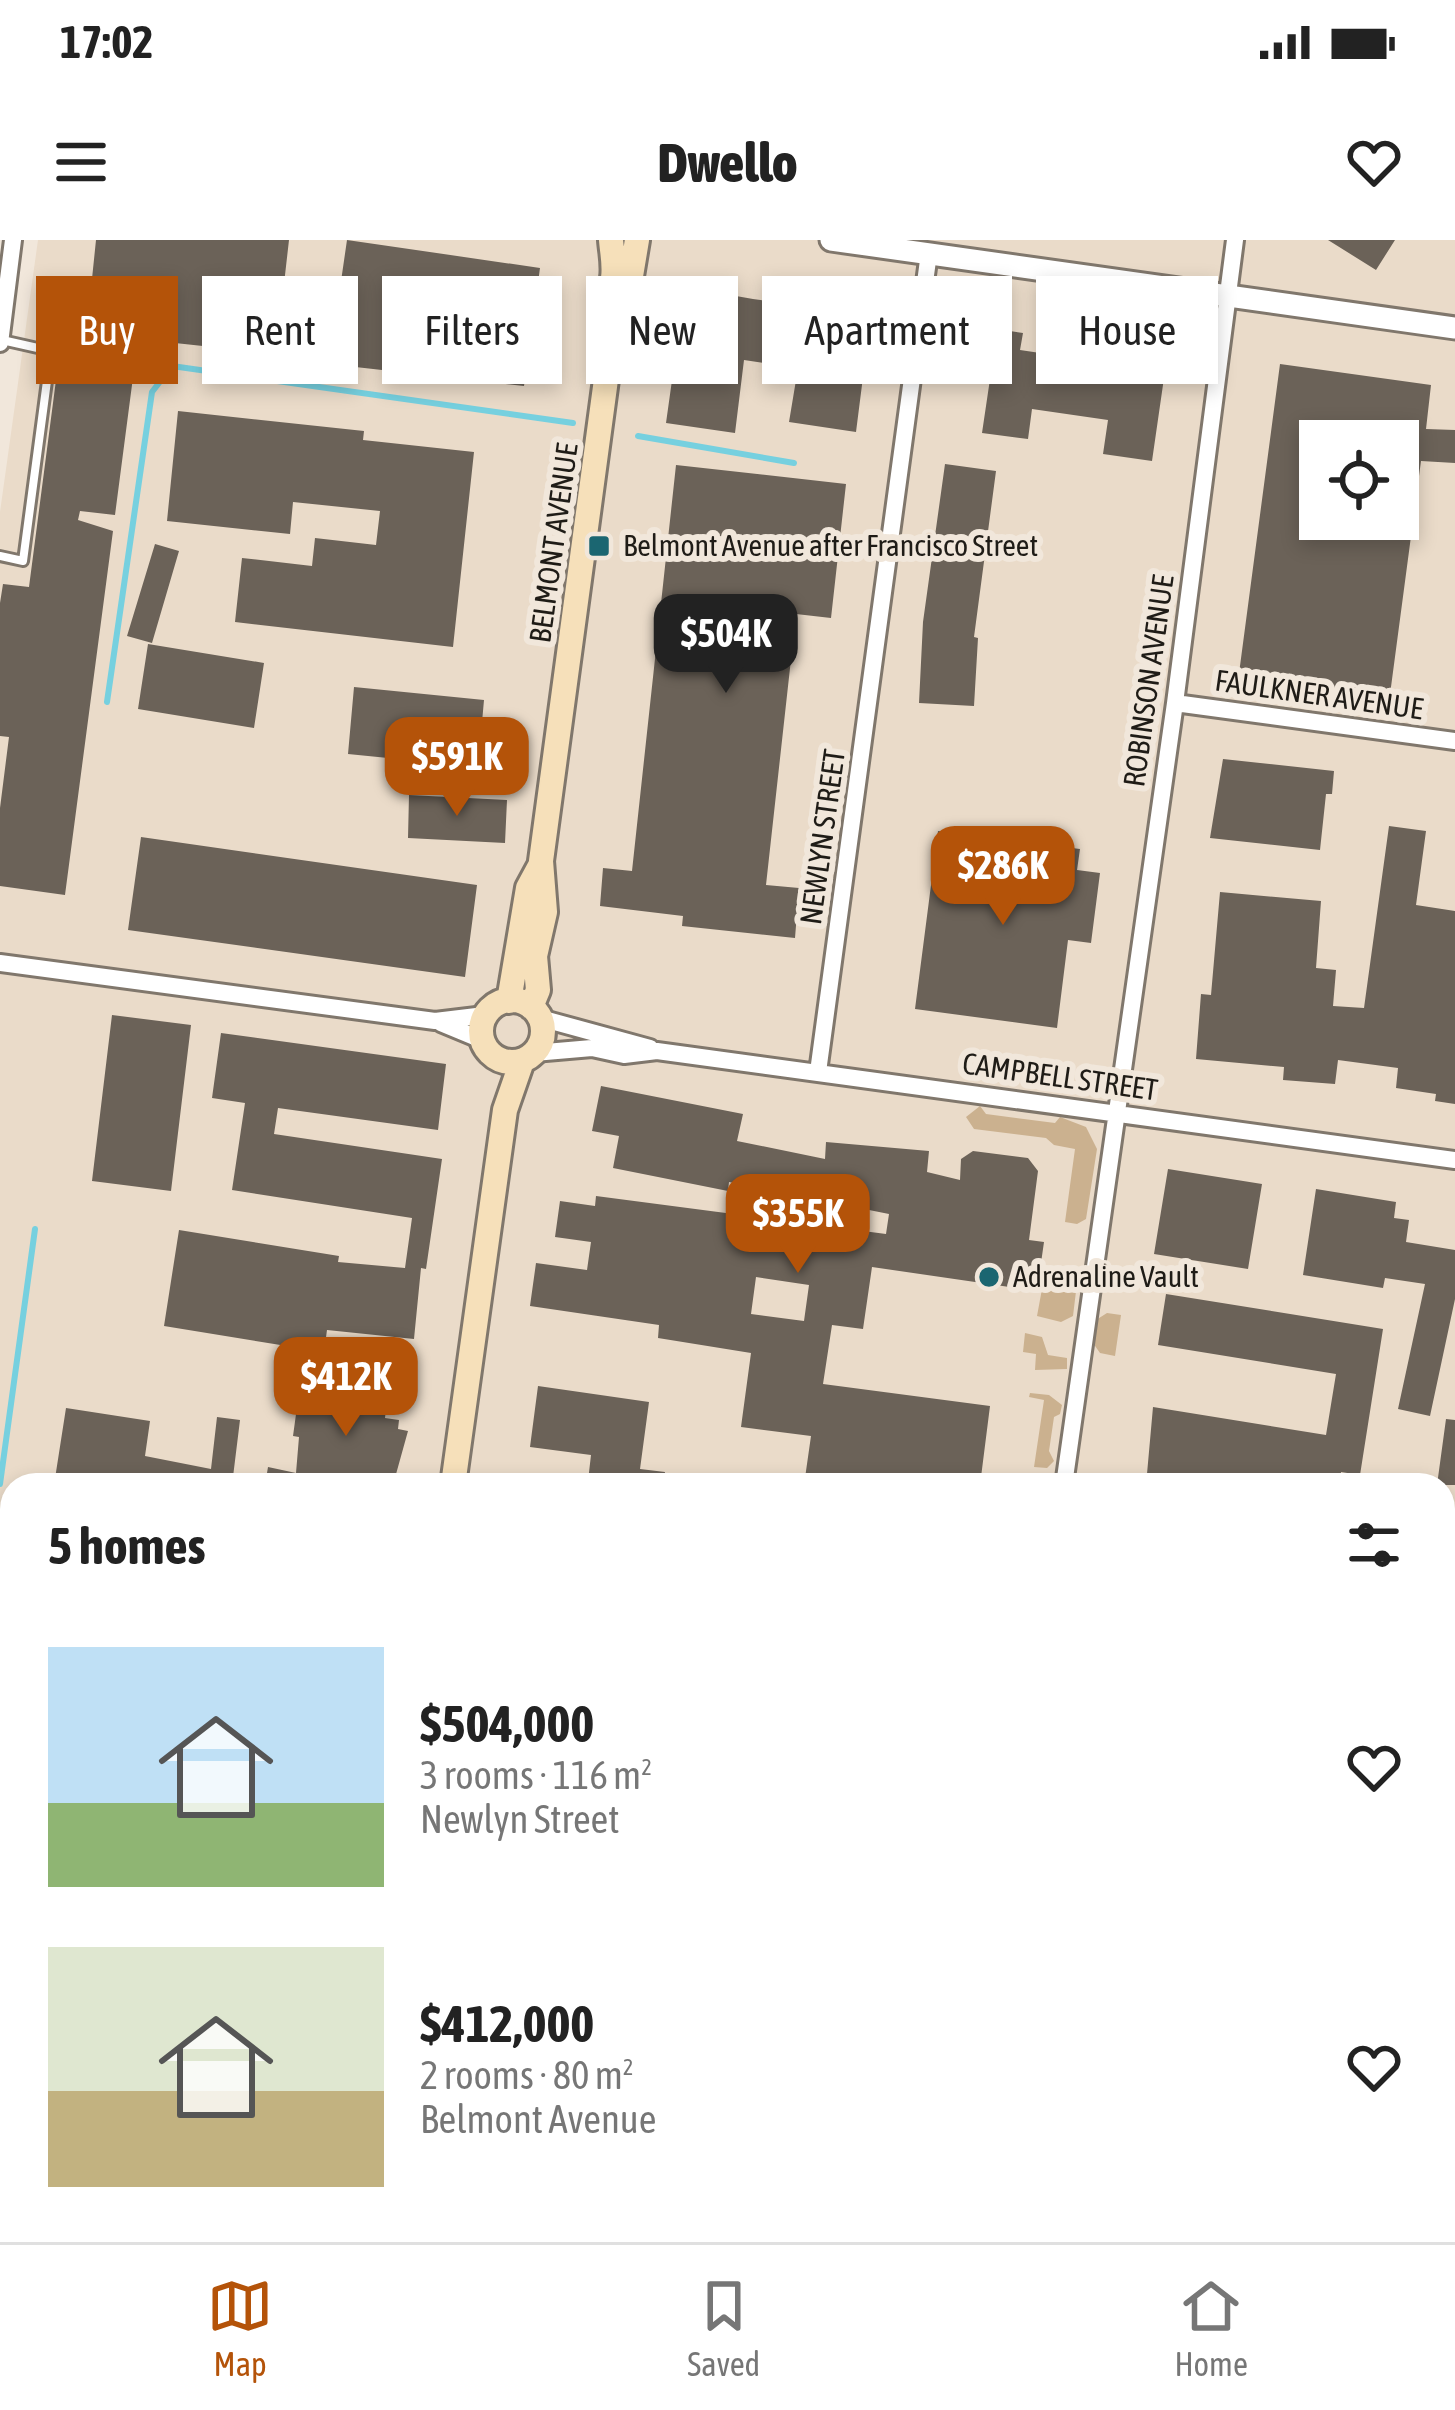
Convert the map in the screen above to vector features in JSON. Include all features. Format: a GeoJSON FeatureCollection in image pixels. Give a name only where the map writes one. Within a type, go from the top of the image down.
{"type":"FeatureCollection","features":[{"type":"Feature","properties":{"kind":"main road","name":"BELMONT AVENUE"},"geometry":{"type":"LineString","coordinates":[[611,240],[613,276]]}},
{"type":"Feature","properties":{"kind":"main road","name":"BELMONT AVENUE"},"geometry":{"type":"LineString","coordinates":[[631,276],[637,240]]}},
{"type":"Feature","properties":{"kind":"main road","name":"BELMONT AVENUE"},"geometry":{"type":"LineString","coordinates":[[528,1057],[542,1037],[526,1008],[528,888],[541,864],[605,384]]}},
{"type":"Feature","properties":{"kind":"main road"},"geometry":{"type":"LineString","coordinates":[[488,1037],[526,1008]]}},
{"type":"Feature","properties":{"kind":"main road"},"geometry":{"type":"LineString","coordinates":[[455,1473],[505,1110],[528,1057],[488,1037]]}},
{"type":"Feature","properties":{"kind":"main road"},"geometry":{"type":"LineString","coordinates":[[488,1037],[505,1110]]}},
{"type":"Feature","properties":{"kind":"street"},"geometry":{"type":"LineString","coordinates":[[0,341],[14,240]]}},
{"type":"Feature","properties":{"kind":"street"},"geometry":{"type":"LineString","coordinates":[[831,240],[1455,328]]}},
{"type":"Feature","properties":{"kind":"street","name":"ROBINSON AVENUE"},"geometry":{"type":"LineString","coordinates":[[1066,1473],[1235,240]]}},
{"type":"Feature","properties":{"kind":"street","name":"NEWLYN STREET"},"geometry":{"type":"LineString","coordinates":[[818,1072],[929,254]]}},
{"type":"Feature","properties":{"kind":"street","name":"FAULKNER AVENUE"},"geometry":{"type":"LineString","coordinates":[[1175,703],[1455,741]]}},
{"type":"Feature","properties":{"kind":"street"},"geometry":{"type":"LineString","coordinates":[[0,963],[435,1021],[488,1037]]}},
{"type":"Feature","properties":{"kind":"street","name":"CAMPBELL STREET"},"geometry":{"type":"LineString","coordinates":[[526,1008],[656,1051],[1455,1160]]}},
{"type":"Feature","properties":{"kind":"street","name":"CAMPBELL STREET"},"geometry":{"type":"LineString","coordinates":[[528,1057],[592,1048],[624,1055],[656,1051]]}},
{"type":"Feature","properties":{"kind":"lane"},"geometry":{"type":"LineString","coordinates":[[0,341],[51,351],[23,561],[0,556]]}},
{"type":"Feature","properties":{"kind":"shaded area"},"geometry":{"type":"Polygon","coordinates":[[[38,240],[1455,240],[1455,1473],[0,1473],[0,512],[38,240]]]}},
{"type":"Feature","properties":{"kind":"shaded area"},"geometry":{"type":"Polygon","coordinates":[[[980,1106],[986,1114],[1055,1123],[1060,1117],[1086,1127],[1097,1149],[1086,1219],[1077,1224],[1065,1222],[1075,1149],[1054,1145],[1046,1138],[974,1129],[966,1117],[980,1106]]]}},
{"type":"Feature","properties":{"kind":"shaded area"},"geometry":{"type":"Polygon","coordinates":[[[1065,1277],[1077,1283],[1073,1316],[1061,1322],[1037,1316],[1042,1289],[1063,1291],[1065,1277]]]}},
{"type":"Feature","properties":{"kind":"shaded area"},"geometry":{"type":"Polygon","coordinates":[[[1107,1313],[1121,1315],[1115,1356],[1100,1353],[1093,1343],[1096,1320],[1107,1313]]]}},
{"type":"Feature","properties":{"kind":"shaded area"},"geometry":{"type":"Polygon","coordinates":[[[1025,1333],[1042,1337],[1048,1355],[1067,1358],[1067,1369],[1035,1370],[1036,1354],[1023,1352],[1025,1333]]]}},
{"type":"Feature","properties":{"kind":"shaded area"},"geometry":{"type":"Polygon","coordinates":[[[1030,1393],[1049,1395],[1062,1405],[1054,1417],[1049,1451],[1054,1461],[1047,1468],[1034,1467],[1044,1400],[1029,1397],[1030,1393]]]}},
{"type":"Feature","properties":{"kind":"building"},"geometry":{"type":"Polygon","coordinates":[[[96,240],[289,240],[285,276],[202,276],[202,346],[178,343],[178,276],[92,276],[96,240]]]}},
{"type":"Feature","properties":{"kind":"building"},"geometry":{"type":"Polygon","coordinates":[[[347,240],[540,268],[539,276],[382,276],[382,370],[358,367],[358,276],[342,276],[347,240]]]}},
{"type":"Feature","properties":{"kind":"building"},"geometry":{"type":"Polygon","coordinates":[[[1328,240],[1395,240],[1376,270],[1328,240]]]}},
{"type":"Feature","properties":{"kind":"building"},"geometry":{"type":"Polygon","coordinates":[[[738,296],[762,300],[762,363],[744,360],[735,433],[666,423],[671,384],[738,384],[738,296]]]}},
{"type":"Feature","properties":{"kind":"building"},"geometry":{"type":"Polygon","coordinates":[[[1012,331],[1023,333],[1020,350],[1036,352],[1036,384],[1163,384],[1152,461],[1103,454],[1108,420],[1032,409],[1028,439],[982,433],[989,384],[1012,384],[1012,331]]]}},
{"type":"Feature","properties":{"kind":"building"},"geometry":{"type":"Polygon","coordinates":[[[1280,364],[1431,385],[1426,429],[1455,430],[1455,463],[1421,461],[1419,476],[1419,420],[1299,420],[1299,540],[1411,540],[1389,702],[1238,681],[1280,364]]]}},
{"type":"Feature","properties":{"kind":"building"},"geometry":{"type":"Polygon","coordinates":[[[55,384],[132,384],[115,515],[80,511],[78,520],[113,531],[65,895],[0,886],[0,808],[9,737],[0,736],[0,603],[3,584],[29,587],[55,384]]]}},
{"type":"Feature","properties":{"kind":"building"},"geometry":{"type":"Polygon","coordinates":[[[795,384],[862,384],[856,432],[789,422],[795,384]]]}},
{"type":"Feature","properties":{"kind":"building"},"geometry":{"type":"Polygon","coordinates":[[[178,411],[364,431],[363,440],[474,452],[453,647],[235,622],[242,558],[312,566],[315,538],[376,545],[380,511],[293,502],[290,534],[167,521],[178,411]]]}},
{"type":"Feature","properties":{"kind":"building"},"geometry":{"type":"Polygon","coordinates":[[[945,464],[996,471],[974,637],[978,638],[974,706],[919,703],[923,622],[945,464]]]}},
{"type":"Feature","properties":{"kind":"building"},"geometry":{"type":"Polygon","coordinates":[[[676,465],[846,484],[831,618],[796,614],[766,885],[799,888],[795,938],[682,926],[683,916],[600,906],[603,868],[632,871],[676,465]]]}},
{"type":"Feature","properties":{"kind":"building"},"geometry":{"type":"Polygon","coordinates":[[[155,544],[179,551],[152,643],[127,636],[155,544]]]}},
{"type":"Feature","properties":{"kind":"building"},"geometry":{"type":"Polygon","coordinates":[[[148,644],[264,663],[254,728],[138,709],[148,644]]]}},
{"type":"Feature","properties":{"kind":"building"},"geometry":{"type":"Polygon","coordinates":[[[354,687],[484,700],[478,767],[348,754],[354,687]]]}},
{"type":"Feature","properties":{"kind":"building"},"geometry":{"type":"Polygon","coordinates":[[[1223,759],[1334,771],[1332,794],[1326,794],[1320,850],[1210,838],[1223,759]]]}},
{"type":"Feature","properties":{"kind":"building"},"geometry":{"type":"Polygon","coordinates":[[[409,795],[507,800],[505,843],[408,838],[409,795]]]}},
{"type":"Feature","properties":{"kind":"building"},"geometry":{"type":"Polygon","coordinates":[[[1389,826],[1426,831],[1416,905],[1455,911],[1455,1104],[1435,1101],[1436,1094],[1396,1088],[1398,1068],[1338,1060],[1335,1084],[1283,1080],[1284,1067],[1196,1059],[1201,994],[1211,995],[1220,892],[1321,901],[1316,968],[1336,970],[1333,1006],[1364,1008],[1389,826]]]}},
{"type":"Feature","properties":{"kind":"building"},"geometry":{"type":"Polygon","coordinates":[[[938,831],[1080,849],[1077,870],[1100,873],[1091,943],[1068,940],[1057,1028],[915,1009],[938,831]]]}},
{"type":"Feature","properties":{"kind":"building"},"geometry":{"type":"Polygon","coordinates":[[[141,837],[477,885],[465,977],[128,930],[141,837]]]}},
{"type":"Feature","properties":{"kind":"building"},"geometry":{"type":"Polygon","coordinates":[[[112,1015],[191,1025],[171,1191],[92,1181],[112,1015]]]}},
{"type":"Feature","properties":{"kind":"building"},"geometry":{"type":"Polygon","coordinates":[[[221,1033],[446,1064],[438,1130],[278,1108],[274,1134],[442,1159],[426,1269],[421,1268],[414,1339],[327,1330],[324,1352],[164,1326],[179,1230],[339,1256],[338,1262],[405,1268],[412,1218],[232,1190],[245,1103],[212,1098],[221,1033]]]}},
{"type":"Feature","properties":{"kind":"building"},"geometry":{"type":"Polygon","coordinates":[[[601,1086],[743,1114],[737,1141],[825,1159],[826,1142],[929,1151],[927,1172],[960,1180],[961,1159],[973,1151],[1028,1158],[1038,1171],[1029,1240],[1044,1242],[1037,1291],[872,1267],[863,1329],[832,1325],[823,1384],[990,1406],[982,1473],[806,1473],[811,1436],[741,1427],[751,1353],[658,1338],[659,1325],[530,1306],[536,1263],[587,1270],[591,1242],[555,1237],[560,1201],[595,1206],[596,1196],[886,1234],[889,1214],[729,1182],[728,1191],[613,1168],[619,1136],[592,1131],[601,1086]],[[756,1277],[751,1314],[804,1321],[809,1285],[756,1277]]]}},
{"type":"Feature","properties":{"kind":"building"},"geometry":{"type":"Polygon","coordinates":[[[1168,1169],[1262,1184],[1248,1269],[1154,1254],[1168,1169]]]}},
{"type":"Feature","properties":{"kind":"building"},"geometry":{"type":"Polygon","coordinates":[[[1316,1189],[1396,1202],[1394,1218],[1409,1220],[1406,1242],[1455,1250],[1455,1299],[1430,1416],[1398,1409],[1425,1284],[1385,1278],[1383,1288],[1303,1275],[1316,1189]]]}},
{"type":"Feature","properties":{"kind":"building"},"geometry":{"type":"Polygon","coordinates":[[[1166,1294],[1383,1329],[1360,1473],[1147,1473],[1153,1407],[1326,1435],[1336,1374],[1158,1345],[1166,1294]]]}},
{"type":"Feature","properties":{"kind":"building"},"geometry":{"type":"Polygon","coordinates":[[[334,1377],[389,1382],[385,1418],[399,1420],[398,1429],[408,1431],[396,1473],[296,1473],[297,1407],[323,1408],[323,1402],[330,1403],[334,1377]]]}},
{"type":"Feature","properties":{"kind":"building"},"geometry":{"type":"Polygon","coordinates":[[[538,1386],[649,1402],[640,1469],[665,1473],[589,1473],[591,1455],[530,1447],[538,1386]]]}},
{"type":"Feature","properties":{"kind":"building"},"geometry":{"type":"Polygon","coordinates":[[[66,1408],[150,1421],[145,1456],[211,1469],[217,1417],[240,1420],[233,1473],[56,1473],[66,1408]]]}},
{"type":"Feature","properties":{"kind":"building"},"geometry":{"type":"Polygon","coordinates":[[[1446,1419],[1455,1420],[1455,1473],[1439,1473],[1446,1419]]]}},
{"type":"Feature","properties":{"kind":"waterway"},"geometry":{"type":"LineString","coordinates":[[107,702],[152,392],[172,366],[573,423]]}},
{"type":"Feature","properties":{"kind":"waterway"},"geometry":{"type":"LineString","coordinates":[[638,436],[794,463]]}},
{"type":"Feature","properties":{"kind":"waterway"},"geometry":{"type":"LineString","coordinates":[[2,1473],[35,1229]]}},
{"type":"Feature","properties":{"kind":"place","name":"Belmont Avenue after Francisco Street"},"geometry":{"type":"Point","coordinates":[599,546]}},
{"type":"Feature","properties":{"kind":"place","name":"Adrenaline Vault"},"geometry":{"type":"Point","coordinates":[989,1277]}}]}
